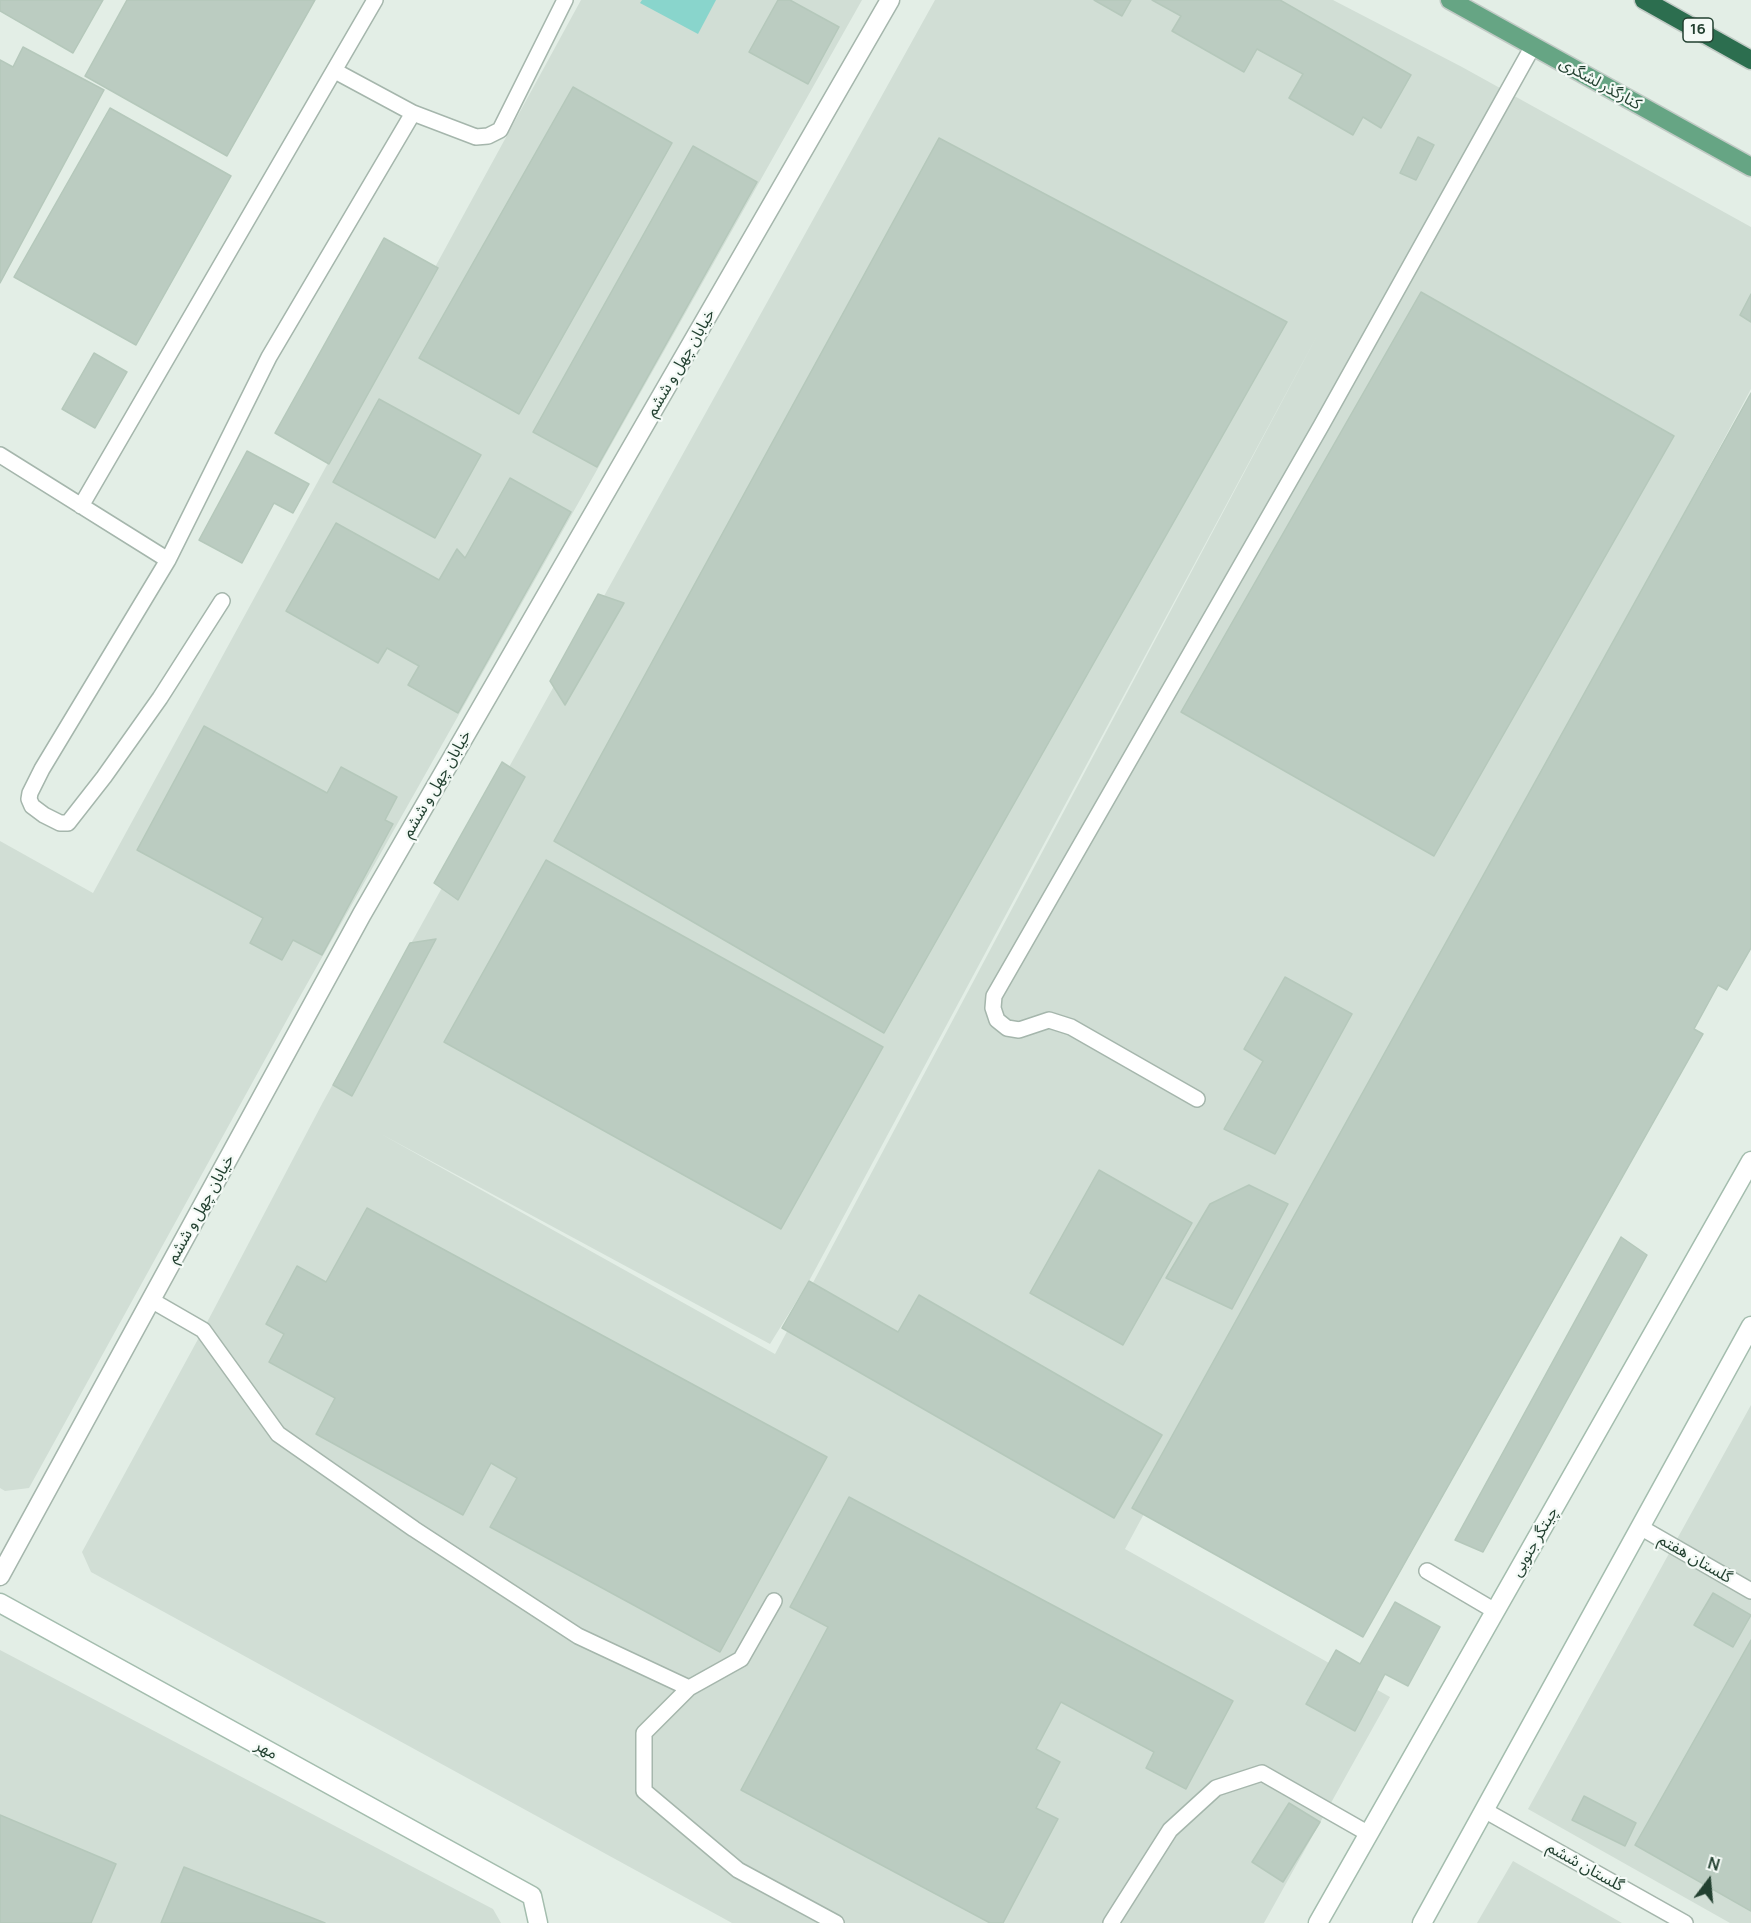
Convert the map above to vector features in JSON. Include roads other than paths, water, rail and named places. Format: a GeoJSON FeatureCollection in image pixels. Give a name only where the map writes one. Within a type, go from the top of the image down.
{"type":"FeatureCollection","features":[{"type":"Feature","properties":{"kind":"highway","name":"16"},"geometry":{"type":"LineString","coordinates":[[1644,0],[1751,60]]}},
{"type":"Feature","properties":{"kind":"main road","name":"کنارگذر لشگری"},"geometry":{"type":"LineString","coordinates":[[1450,0],[1751,167]]}},
{"type":"Feature","properties":{"kind":"street","name":"خیابان چهل و ششم"},"geometry":{"type":"LineString","coordinates":[[0,1576],[362,914],[890,0]]}},
{"type":"Feature","properties":{"kind":"street","name":"چیتگر جنوبی"},"geometry":{"type":"LineString","coordinates":[[1318,1923],[1751,1161]]}},
{"type":"Feature","properties":{"kind":"street"},"geometry":{"type":"LineString","coordinates":[[1422,1923],[1751,1326]]}},
{"type":"Feature","properties":{"kind":"street","name":"مهر"},"geometry":{"type":"LineString","coordinates":[[0,1603],[532,1896],[538,1923]]}},
{"type":"Feature","properties":{"kind":"lane"},"geometry":{"type":"LineString","coordinates":[[81,506],[375,0]]}},
{"type":"Feature","properties":{"kind":"lane"},"geometry":{"type":"LineString","coordinates":[[335,71],[413,113],[476,137],[488,136],[500,130],[565,0]]}},
{"type":"Feature","properties":{"kind":"lane"},"geometry":{"type":"LineString","coordinates":[[1197,1099],[1071,1027],[1049,1020],[1019,1030],[1007,1028],[998,1020],[993,1008],[994,996],[1321,426],[1533,46]]}},
{"type":"Feature","properties":{"kind":"lane"},"geometry":{"type":"LineString","coordinates":[[222,601],[160,698],[68,823],[60,823],[32,806],[29,799],[30,793],[42,769],[168,560],[269,357],[413,113]]}},
{"type":"Feature","properties":{"kind":"lane"},"geometry":{"type":"LineString","coordinates":[[0,455],[168,560]]}},
{"type":"Feature","properties":{"kind":"lane"},"geometry":{"type":"LineString","coordinates":[[151,1300],[203,1330],[278,1434],[414,1529],[578,1636],[689,1688]]}},
{"type":"Feature","properties":{"kind":"lane","name":"گلستان هفتم"},"geometry":{"type":"LineString","coordinates":[[1640,1527],[1751,1591]]}},
{"type":"Feature","properties":{"kind":"lane"},"geometry":{"type":"LineString","coordinates":[[1427,1571],[1495,1611]]}},
{"type":"Feature","properties":{"kind":"lane"},"geometry":{"type":"LineString","coordinates":[[774,1601],[741,1659],[689,1688],[644,1733],[644,1791],[738,1870],[836,1923]]}},
{"type":"Feature","properties":{"kind":"lane"},"geometry":{"type":"LineString","coordinates":[[1111,1923],[1170,1830],[1216,1788],[1262,1773],[1369,1834]]}},
{"type":"Feature","properties":{"kind":"lane","name":"گلستان ششم"},"geometry":{"type":"LineString","coordinates":[[1484,1810],[1686,1923]]}},
{"type":"Feature","properties":{"kind":"water"},"geometry":{"type":"Polygon","coordinates":[[[642,0],[716,0],[698,34],[640,3],[642,0]]]}}]}
